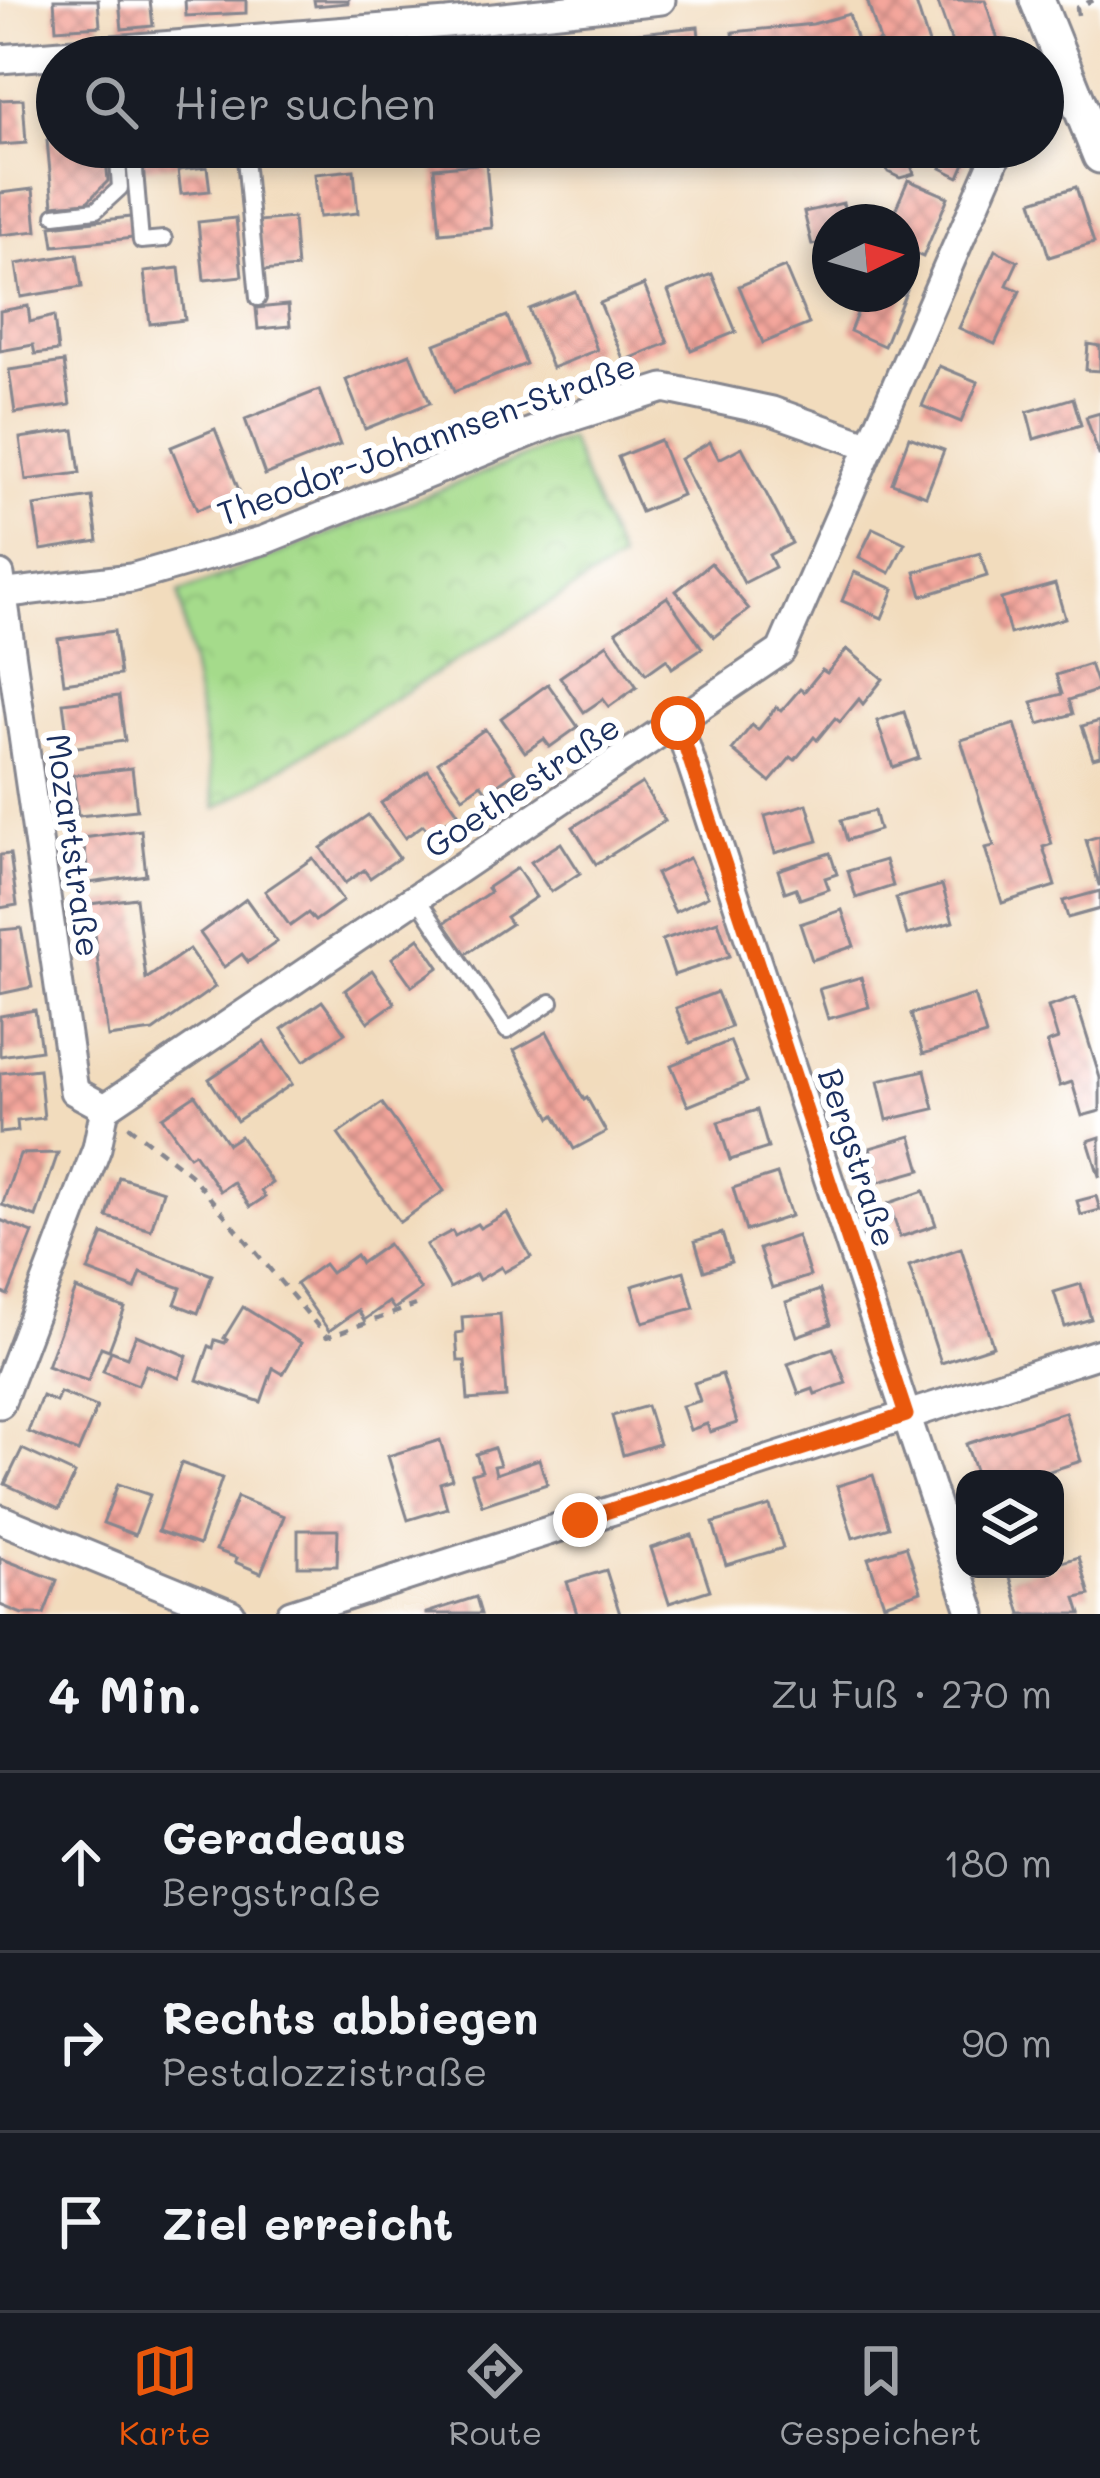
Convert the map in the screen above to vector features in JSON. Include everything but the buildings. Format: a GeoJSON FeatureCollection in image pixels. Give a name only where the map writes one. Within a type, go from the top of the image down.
{"type":"FeatureCollection","features":[{"type":"Feature","properties":{"kind":"street"},"geometry":{"type":"LineString","coordinates":[[307,36],[447,11],[661,0]]}},
{"type":"Feature","properties":{"kind":"street"},"geometry":{"type":"LineString","coordinates":[[1037,0],[1045,36]]}},
{"type":"Feature","properties":{"kind":"street"},"geometry":{"type":"LineString","coordinates":[[0,59],[36,57]]}},
{"type":"Feature","properties":{"kind":"street"},"geometry":{"type":"LineString","coordinates":[[1064,94],[1100,156]]}},
{"type":"Feature","properties":{"kind":"street","name":"Goethestraße"},"geometry":{"type":"LineString","coordinates":[[105,1108],[781,651],[991,168]]}},
{"type":"Feature","properties":{"kind":"street","name":"Theodor-Johannsen-Straße"},"geometry":{"type":"LineString","coordinates":[[1,587],[131,578],[264,540],[556,422],[664,388],[772,411],[870,446]]}},
{"type":"Feature","properties":{"kind":"street","name":"Mozartstraße"},"geometry":{"type":"LineString","coordinates":[[1,587],[74,1091],[105,1108]]}},
{"type":"Feature","properties":{"kind":"street","name":"Bergstraße"},"geometry":{"type":"LineString","coordinates":[[678,723],[972,1614]]}},
{"type":"Feature","properties":{"kind":"street"},"geometry":{"type":"LineString","coordinates":[[0,1404],[97,1148],[105,1108]]}},
{"type":"Feature","properties":{"kind":"street"},"geometry":{"type":"LineString","coordinates":[[291,1614],[1100,1353]]}},
{"type":"Feature","properties":{"kind":"street"},"geometry":{"type":"LineString","coordinates":[[0,1519],[231,1614]]}},
{"type":"Feature","properties":{"kind":"lane"},"geometry":{"type":"LineString","coordinates":[[55,215],[96,211],[120,188],[119,168]]}},
{"type":"Feature","properties":{"kind":"lane"},"geometry":{"type":"LineString","coordinates":[[136,168],[141,242],[164,239]]}},
{"type":"Feature","properties":{"kind":"lane"},"geometry":{"type":"LineString","coordinates":[[246,168],[258,298]]}},
{"type":"Feature","properties":{"kind":"lane"},"geometry":{"type":"LineString","coordinates":[[417,898],[507,1031],[551,1002]]}},
{"type":"Feature","properties":{"kind":"path"},"geometry":{"type":"LineString","coordinates":[[105,1108],[190,1174],[327,1336],[416,1305]]}},
{"type":"Feature","properties":{"kind":"green space"},"geometry":{"type":"Polygon","coordinates":[[[569,439],[620,560],[216,808],[179,593],[569,439]]]}},
{"type":"Feature","properties":{"kind":"route"},"geometry":{"type":"LineString","coordinates":[[580,1520],[906,1415],[678,723]]}}]}
